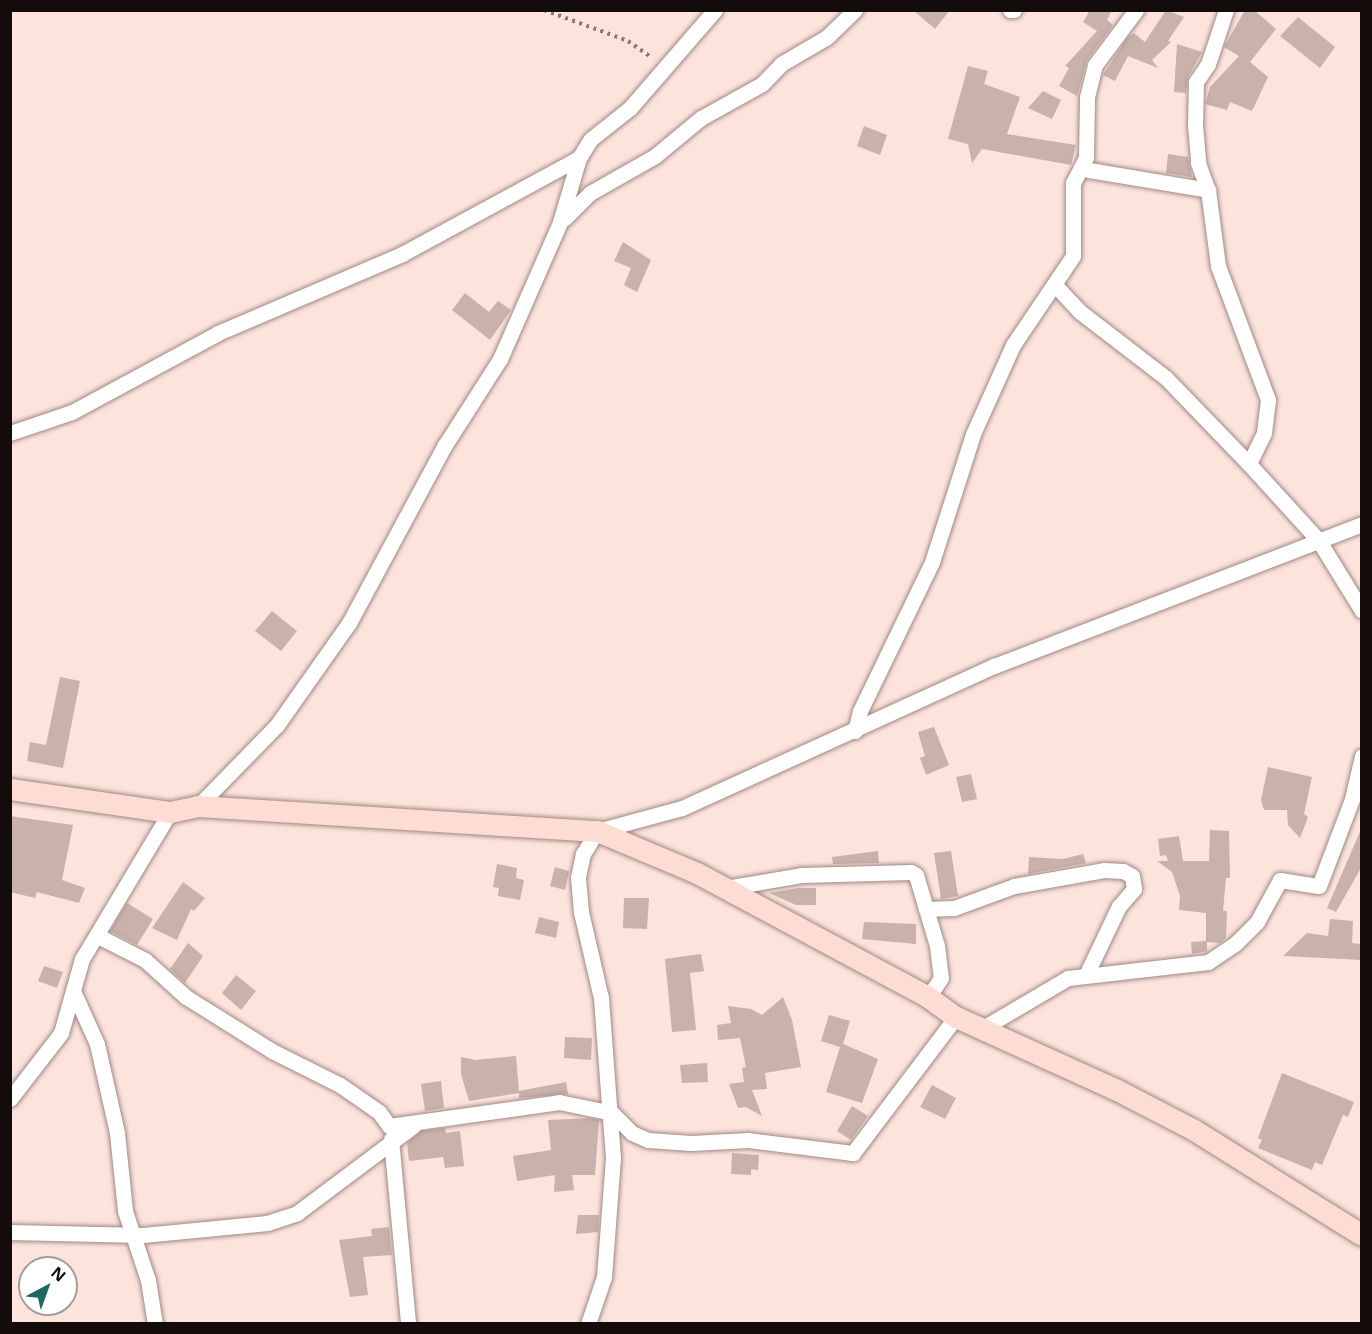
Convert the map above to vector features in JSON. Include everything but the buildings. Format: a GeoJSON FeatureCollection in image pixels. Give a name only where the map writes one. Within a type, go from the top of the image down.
{"type":"FeatureCollection","features":[{"type":"Feature","properties":{"kind":"street"},"geometry":{"type":"LineString","coordinates":[[198,806],[278,725],[349,623],[445,445],[500,359],[560,222],[579,158],[591,139],[630,108],[715,10]]}},
{"type":"Feature","properties":{"kind":"street"},"geometry":{"type":"LineString","coordinates":[[560,222],[590,193],[655,156],[701,118],[762,84],[781,64],[827,37],[855,10]]}},
{"type":"Feature","properties":{"kind":"street"},"geometry":{"type":"LineString","coordinates":[[855,731],[860,711],[932,562],[973,434],[1013,345],[1055,285],[1072,256],[1073,183],[1083,169],[1088,97],[1095,65],[1136,10]]}},
{"type":"Feature","properties":{"kind":"street"},"geometry":{"type":"LineString","coordinates":[[1226,10],[1194,93],[1198,163],[1208,190],[1218,266],[1268,400],[1264,433],[1249,464]]}},
{"type":"Feature","properties":{"kind":"street"},"geometry":{"type":"LineString","coordinates":[[10,433],[72,412],[218,333],[402,254],[579,158]]}},
{"type":"Feature","properties":{"kind":"street"},"geometry":{"type":"LineString","coordinates":[[1083,169],[1208,190]]}},
{"type":"Feature","properties":{"kind":"street"},"geometry":{"type":"LineString","coordinates":[[1055,285],[1079,311],[1166,378],[1249,464],[1319,541],[1362,611]]}},
{"type":"Feature","properties":{"kind":"street"},"geometry":{"type":"LineString","coordinates":[[10,789],[170,812],[198,806],[597,831],[682,808],[994,666],[1189,588],[1362,524]]}},
{"type":"Feature","properties":{"kind":"street"},"geometry":{"type":"LineString","coordinates":[[983,1028],[1024,1001],[1068,978],[1087,973],[1208,962],[1235,944],[1257,922],[1280,880],[1319,886],[1352,799],[1362,756]]}},
{"type":"Feature","properties":{"kind":"street"},"geometry":{"type":"LineString","coordinates":[[10,1099],[62,1033],[82,959],[98,936],[170,812]]}},
{"type":"Feature","properties":{"kind":"street"},"geometry":{"type":"LineString","coordinates":[[597,831],[726,888],[928,997],[956,1017],[1194,1130],[1362,1235]]}},
{"type":"Feature","properties":{"kind":"street"},"geometry":{"type":"LineString","coordinates":[[588,1323],[604,1277],[613,1158],[612,1113],[598,980],[581,912],[578,877],[584,854],[597,831]]}},
{"type":"Feature","properties":{"kind":"street"},"geometry":{"type":"LineString","coordinates":[[926,909],[954,908],[1014,886],[1048,879],[1104,870],[1124,871],[1132,876],[1134,889],[1119,906],[1087,973]]}},
{"type":"Feature","properties":{"kind":"street"},"geometry":{"type":"LineString","coordinates":[[726,888],[801,875],[911,872],[916,875],[937,946],[941,978],[928,997]]}},
{"type":"Feature","properties":{"kind":"street"},"geometry":{"type":"LineString","coordinates":[[98,936],[145,960],[186,997],[272,1051],[340,1085],[379,1112],[389,1126],[416,1125],[559,1102],[612,1113],[632,1133],[648,1140],[691,1143],[748,1140],[854,1153],[956,1017]]}},
{"type":"Feature","properties":{"kind":"street"},"geometry":{"type":"LineString","coordinates":[[74,993],[97,1044],[117,1133],[132,1234],[148,1280],[155,1323]]}},
{"type":"Feature","properties":{"kind":"street"},"geometry":{"type":"LineString","coordinates":[[10,1232],[132,1234],[267,1223],[297,1213],[366,1163],[391,1139],[416,1125]]}},
{"type":"Feature","properties":{"kind":"street"},"geometry":{"type":"LineString","coordinates":[[391,1139],[408,1323]]}},
{"type":"Feature","properties":{"kind":"path"},"geometry":{"type":"LineString","coordinates":[[544,10],[628,41],[666,69]]}}]}
